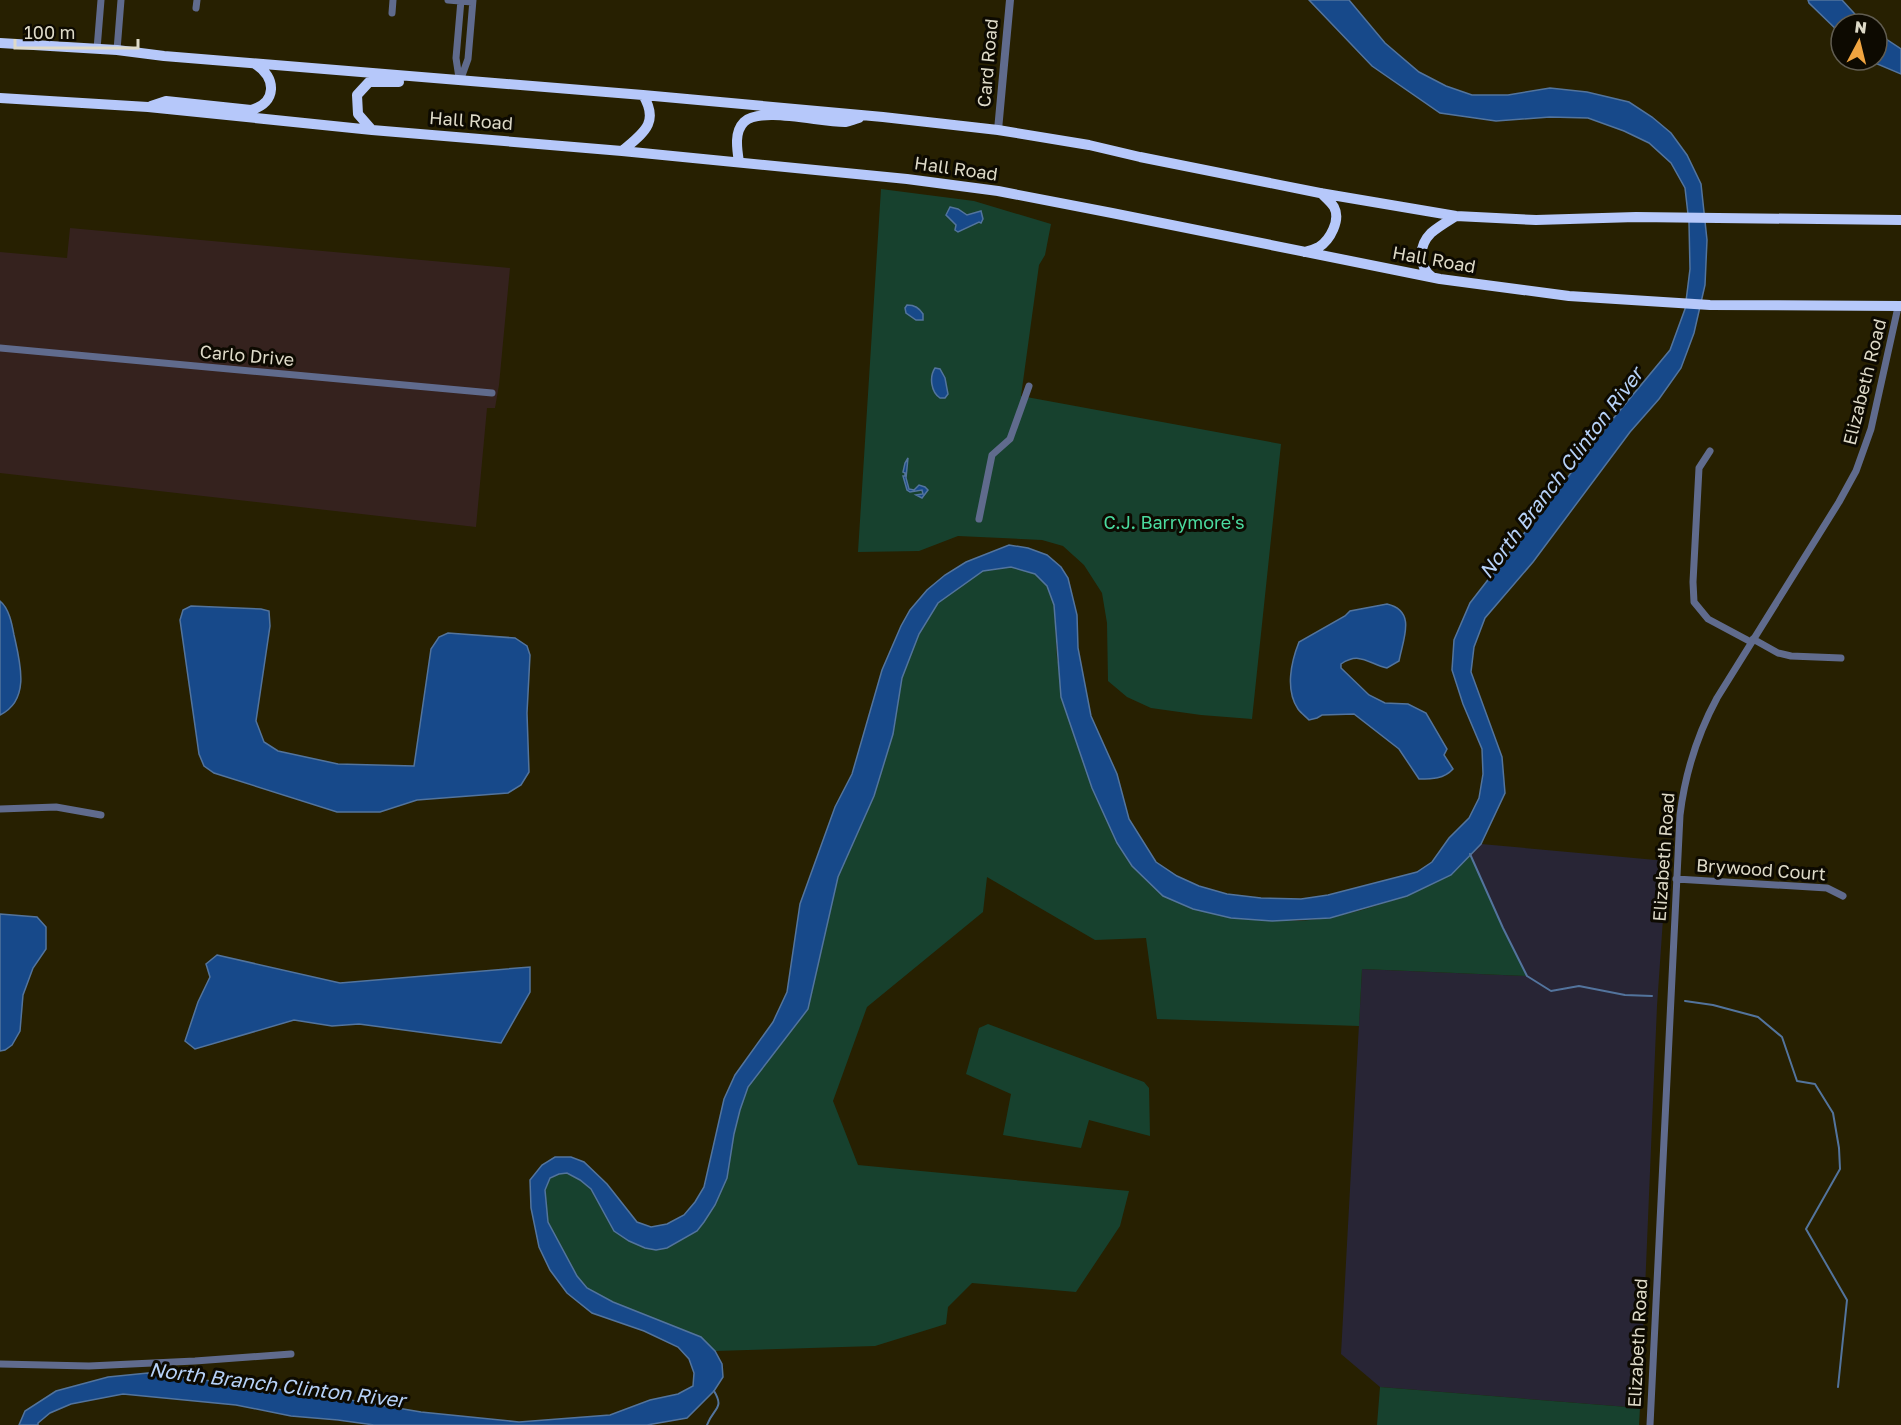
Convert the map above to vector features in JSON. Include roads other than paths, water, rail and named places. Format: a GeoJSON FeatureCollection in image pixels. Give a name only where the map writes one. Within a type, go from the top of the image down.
{"type":"FeatureCollection","features":[{"type":"Feature","properties":{"kind":"highway"},"geometry":{"type":"LineString","coordinates":[[0,43],[117,50],[255,64],[643,95],[998,130],[1089,145],[1320,192],[1456,216],[1536,220],[1636,217],[1901,220]]}},
{"type":"Feature","properties":{"kind":"highway"},"geometry":{"type":"LineString","coordinates":[[148,107],[166,101],[251,110],[257,108],[269,97],[271,90],[268,75],[255,64]]}},
{"type":"Feature","properties":{"kind":"highway"},"geometry":{"type":"LineString","coordinates":[[372,130],[358,114],[357,103],[357,95],[369,82],[460,81]]}},
{"type":"Feature","properties":{"kind":"highway"},"geometry":{"type":"LineString","coordinates":[[622,151],[645,131],[650,120],[651,111],[643,95]]}},
{"type":"Feature","properties":{"kind":"highway","name":"Hall Road"},"geometry":{"type":"LineString","coordinates":[[0,98],[148,107],[372,130],[840,171],[998,191],[1440,279],[1560,295],[1710,305],[1900,306]]}},
{"type":"Feature","properties":{"kind":"highway"},"geometry":{"type":"LineString","coordinates":[[740,162],[737,147],[738,133],[743,123],[749,118],[765,115],[846,122],[868,116]]}},
{"type":"Feature","properties":{"kind":"highway"},"geometry":{"type":"LineString","coordinates":[[1305,253],[1325,242],[1335,224],[1334,207],[1320,192]]}},
{"type":"Feature","properties":{"kind":"highway"},"geometry":{"type":"LineString","coordinates":[[1440,279],[1425,271],[1421,264],[1421,253],[1431,233],[1456,216]]}},
{"type":"Feature","properties":{"kind":"street"},"geometry":{"type":"LineString","coordinates":[[97,49],[101,0]]}},
{"type":"Feature","properties":{"kind":"street"},"geometry":{"type":"LineString","coordinates":[[117,50],[121,0]]}},
{"type":"Feature","properties":{"kind":"street"},"geometry":{"type":"LineString","coordinates":[[196,8],[197,0]]}},
{"type":"Feature","properties":{"kind":"street"},"geometry":{"type":"LineString","coordinates":[[392,13],[393,0]]}},
{"type":"Feature","properties":{"kind":"street"},"geometry":{"type":"LineString","coordinates":[[448,0],[472,1],[468,59],[460,81]]}},
{"type":"Feature","properties":{"kind":"street","name":"Card Road"},"geometry":{"type":"LineString","coordinates":[[998,130],[1010,0]]}},
{"type":"Feature","properties":{"kind":"street"},"geometry":{"type":"LineString","coordinates":[[460,81],[456,58],[461,1]]}},
{"type":"Feature","properties":{"kind":"street","name":"Elizabeth Road"},"geometry":{"type":"LineString","coordinates":[[1650,1425],[1676,879],[1680,815],[1686,775],[1692,753],[1712,707],[1856,471],[1871,429],[1900,306]]}},
{"type":"Feature","properties":{"kind":"street","name":"Carlo Drive"},"geometry":{"type":"LineString","coordinates":[[0,348],[492,393]]}},
{"type":"Feature","properties":{"kind":"street"},"geometry":{"type":"LineString","coordinates":[[979,519],[992,455],[1010,439],[1029,386]]}},
{"type":"Feature","properties":{"kind":"street"},"geometry":{"type":"LineString","coordinates":[[1710,451],[1699,468],[1694,602],[1708,619],[1778,653],[1841,658]]}},
{"type":"Feature","properties":{"kind":"street"},"geometry":{"type":"LineString","coordinates":[[0,809],[56,807],[101,815]]}},
{"type":"Feature","properties":{"kind":"street","name":"Brywood Court"},"geometry":{"type":"LineString","coordinates":[[1676,879],[1827,888],[1843,896]]}},
{"type":"Feature","properties":{"kind":"street"},"geometry":{"type":"LineString","coordinates":[[0,1364],[98,1365],[291,1354]]}},
{"type":"Feature","properties":{"kind":"water","name":"North Branch Clinton River"},"geometry":{"type":"Polygon","coordinates":[[[1309,0],[1349,0],[1385,43],[1419,72],[1446,86],[1472,95],[1508,95],[1550,88],[1587,92],[1629,102],[1671,133],[1687,155],[1701,184],[1707,240],[1705,285],[1694,333],[1681,368],[1533,562],[1485,618],[1474,647],[1471,672],[1502,757],[1505,793],[1481,844],[1451,875],[1407,896],[1330,918],[1272,921],[1231,918],[1193,909],[1163,896],[1132,866],[1117,843],[1092,788],[1061,697],[1054,605],[1047,586],[1035,574],[1011,567],[983,571],[938,603],[919,634],[902,678],[893,734],[874,796],[838,877],[808,1009],[748,1087],[734,1134],[727,1178],[715,1205],[704,1222],[697,1231],[667,1248],[656,1250],[645,1248],[614,1231],[591,1189],[580,1180],[567,1173],[559,1174],[550,1178],[545,1190],[548,1222],[577,1276],[587,1288],[613,1302],[701,1337],[715,1351],[722,1364],[723,1377],[714,1391],[687,1418],[647,1425],[374,1425],[291,1416],[236,1405],[123,1394],[71,1404],[50,1413],[38,1425],[19,1425],[25,1411],[56,1391],[108,1377],[148,1373],[315,1394],[421,1412],[519,1422],[610,1415],[650,1400],[678,1394],[693,1386],[694,1373],[689,1359],[678,1347],[644,1331],[592,1313],[567,1293],[550,1270],[539,1247],[531,1208],[530,1180],[542,1165],[555,1157],[571,1157],[584,1162],[607,1184],[637,1222],[651,1227],[667,1224],[684,1215],[695,1202],[704,1187],[724,1099],[735,1075],[773,1022],[787,992],[800,904],[835,807],[852,774],[882,670],[910,610],[927,590],[966,562],[1009,545],[1028,548],[1047,555],[1061,567],[1068,578],[1077,615],[1078,648],[1091,716],[1117,774],[1129,819],[1156,862],[1177,876],[1199,886],[1227,894],[1301,899],[1328,895],[1417,872],[1432,862],[1449,838],[1469,818],[1479,798],[1483,774],[1482,749],[1452,670],[1454,640],[1470,603],[1612,420],[1670,350],[1685,309],[1690,269],[1689,223],[1685,188],[1671,163],[1649,143],[1588,118],[1550,117],[1496,121],[1440,113],[1372,66],[1309,0]]]}},
{"type":"Feature","properties":{"kind":"water"},"geometry":{"type":"Polygon","coordinates":[[[1808,0],[1842,0],[1853,12],[1829,12],[1829,22],[1808,0]]]}},
{"type":"Feature","properties":{"kind":"water"},"geometry":{"type":"Polygon","coordinates":[[[1889,41],[1901,49],[1901,74],[1889,69],[1889,41]]]}},
{"type":"Feature","properties":{"kind":"water"},"geometry":{"type":"Polygon","coordinates":[[[950,207],[967,215],[981,211],[983,219],[981,223],[958,232],[955,230],[956,225],[946,215],[950,207]]]}},
{"type":"Feature","properties":{"kind":"water"},"geometry":{"type":"Polygon","coordinates":[[[907,305],[918,309],[923,314],[923,320],[916,320],[906,313],[907,305]]]}},
{"type":"Feature","properties":{"kind":"water"},"geometry":{"type":"Polygon","coordinates":[[[935,368],[940,369],[945,378],[948,394],[945,398],[940,398],[933,388],[932,376],[935,368]]]}},
{"type":"Feature","properties":{"kind":"water"},"geometry":{"type":"Polygon","coordinates":[[[908,458],[906,478],[909,489],[914,490],[919,485],[925,487],[928,490],[922,498],[916,495],[923,494],[922,490],[910,492],[907,490],[903,472],[908,458]]]}},
{"type":"Feature","properties":{"kind":"water"},"geometry":{"type":"Polygon","coordinates":[[[0,601],[6,608],[11,621],[21,679],[16,700],[0,715],[0,601]]]}},
{"type":"Feature","properties":{"kind":"water"},"geometry":{"type":"Polygon","coordinates":[[[1387,604],[1402,613],[1405,619],[1405,635],[1399,661],[1387,668],[1359,658],[1348,660],[1341,664],[1341,668],[1369,695],[1385,703],[1408,704],[1426,713],[1447,749],[1444,755],[1453,769],[1442,777],[1419,779],[1399,749],[1354,714],[1322,715],[1309,720],[1294,701],[1290,685],[1299,642],[1350,611],[1387,604]]]}},
{"type":"Feature","properties":{"kind":"water"},"geometry":{"type":"Polygon","coordinates":[[[191,606],[269,611],[270,626],[256,721],[264,742],[278,751],[338,764],[414,766],[431,649],[439,637],[448,633],[515,638],[527,646],[530,655],[527,713],[529,772],[521,785],[508,793],[417,800],[380,812],[337,812],[214,773],[204,766],[199,754],[180,620],[183,610],[191,606]]]}},
{"type":"Feature","properties":{"kind":"water"},"geometry":{"type":"Polygon","coordinates":[[[0,914],[37,917],[46,927],[46,949],[33,968],[23,995],[20,1031],[12,1045],[0,1051],[0,914]]]}},
{"type":"Feature","properties":{"kind":"water"},"geometry":{"type":"Polygon","coordinates":[[[217,955],[340,983],[530,967],[530,992],[501,1043],[359,1024],[332,1026],[294,1020],[195,1049],[185,1041],[198,1002],[210,977],[206,964],[217,955]]]}},
{"type":"Feature","properties":{"kind":"waterway"},"geometry":{"type":"LineString","coordinates":[[1470,854],[1527,976],[1551,991],[1579,986],[1625,995],[1652,996]]}},
{"type":"Feature","properties":{"kind":"waterway"},"geometry":{"type":"LineString","coordinates":[[1685,1001],[1713,1005],[1758,1017],[1782,1037],[1797,1081],[1815,1084],[1833,1113],[1840,1169],[1806,1229],[1847,1300],[1838,1387]]}},
{"type":"Feature","properties":{"kind":"waterway"},"geometry":{"type":"LineString","coordinates":[[707,1425],[718,1405],[714,1391]]}},
{"type":"Feature","properties":{"kind":"park label","name":"C.J. Barrymore's"},"geometry":{"type":"Point","coordinates":[1174,523]}}]}
